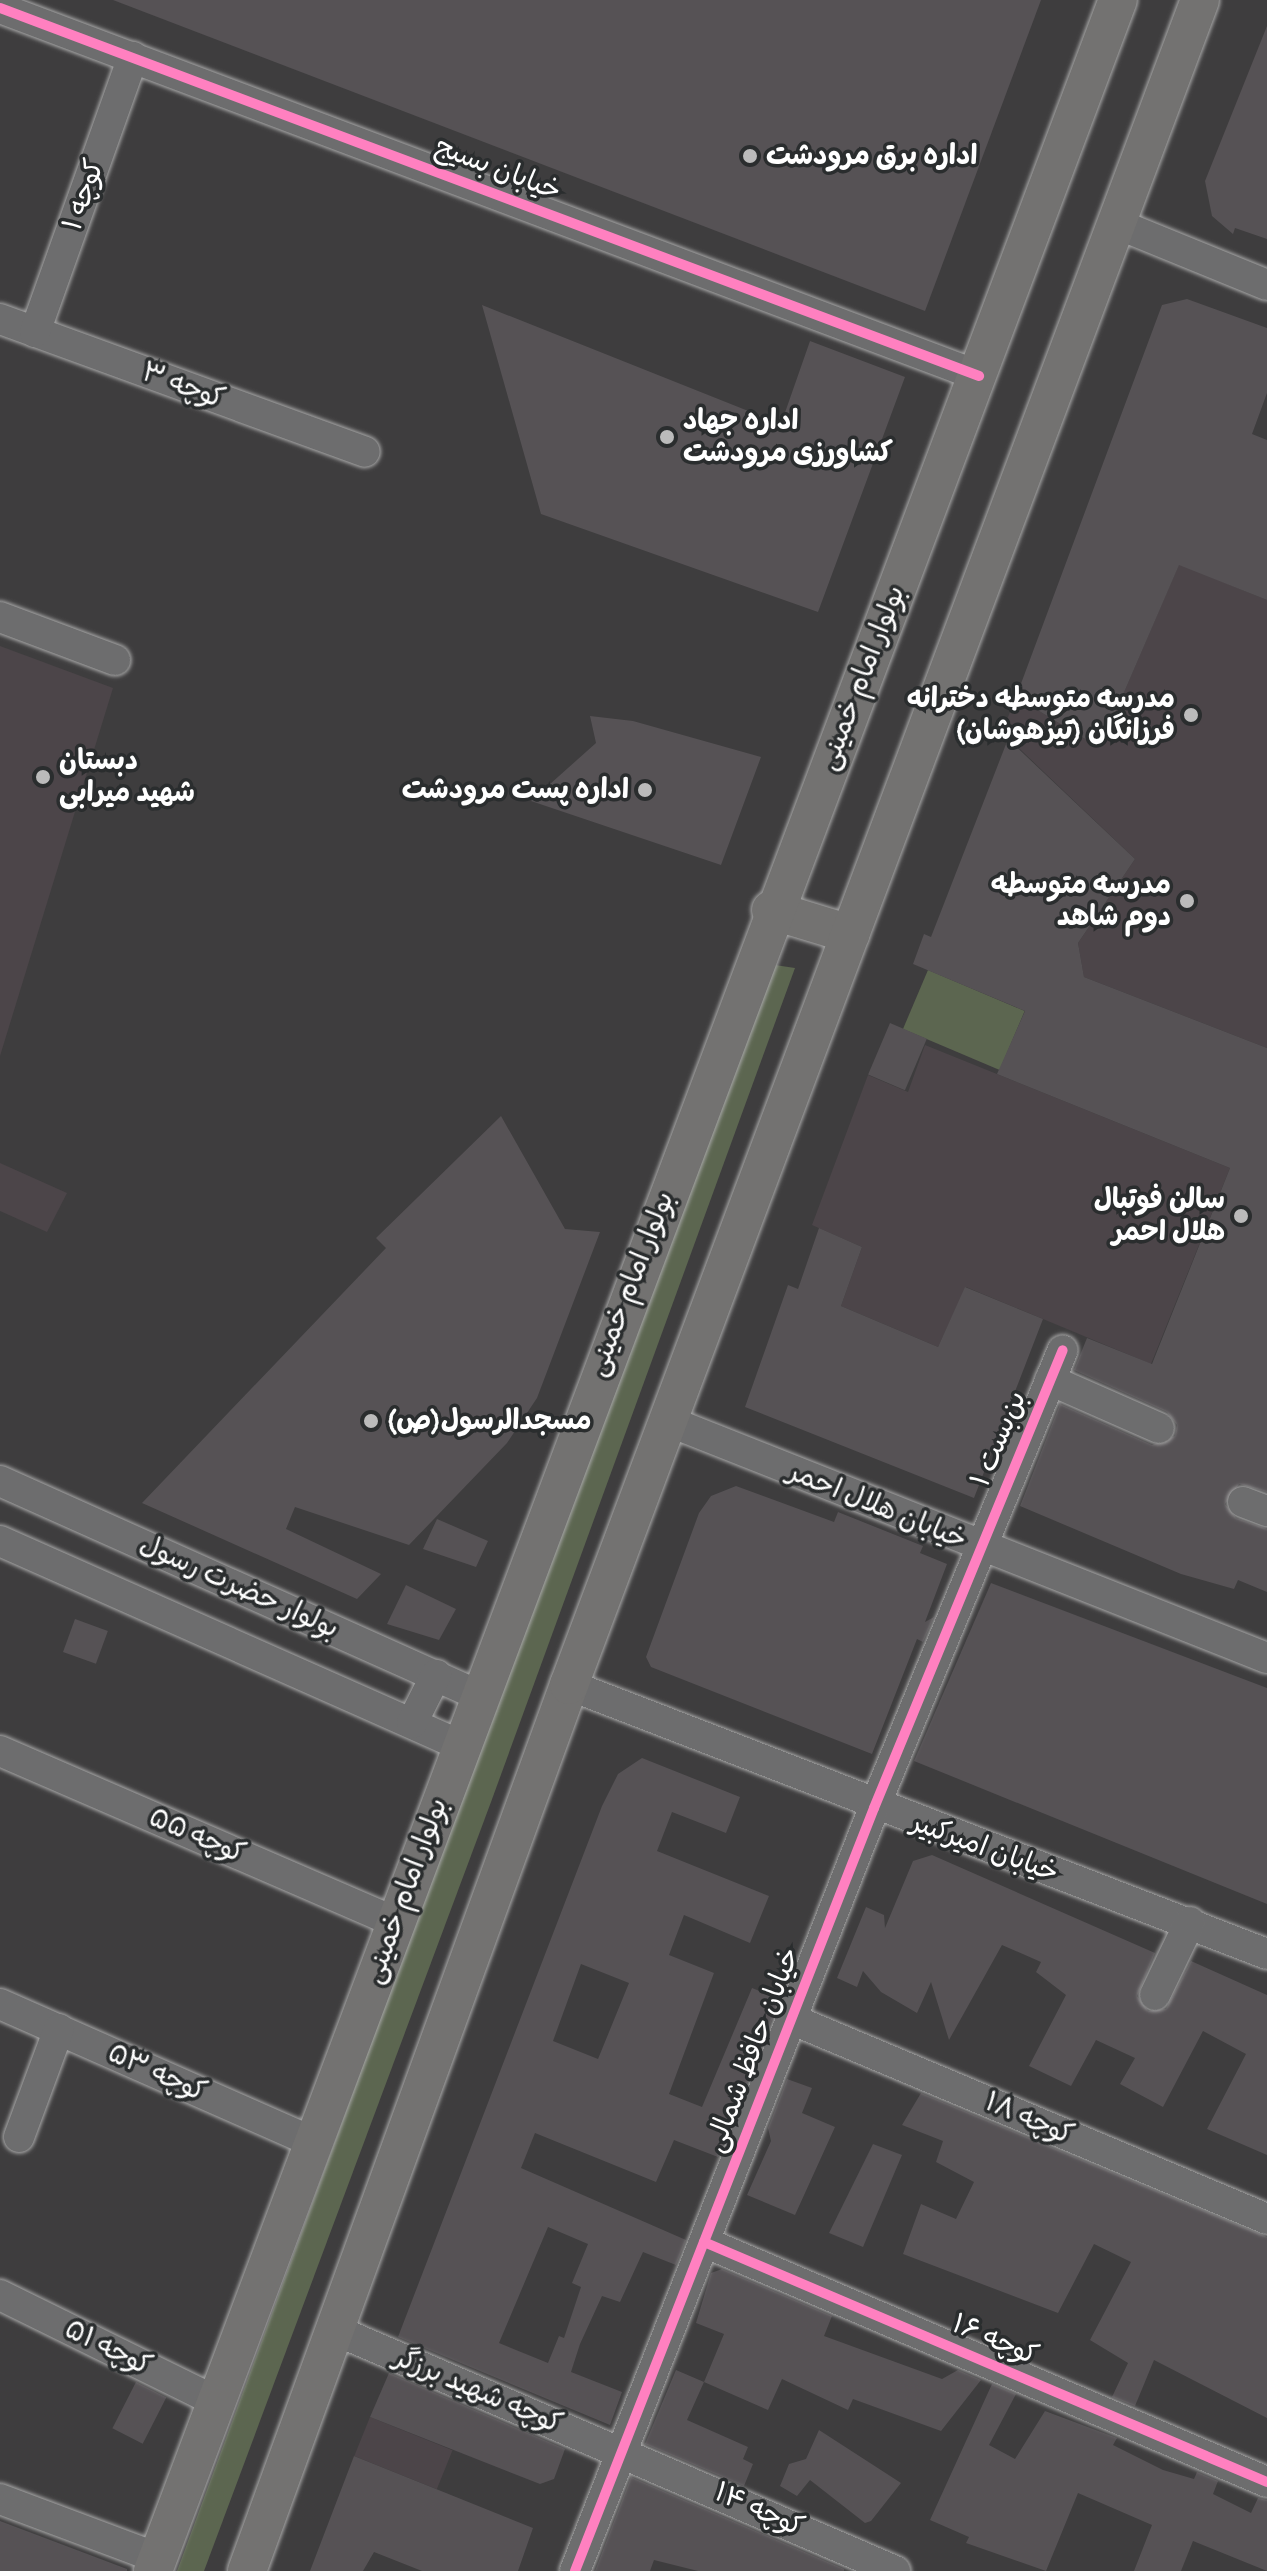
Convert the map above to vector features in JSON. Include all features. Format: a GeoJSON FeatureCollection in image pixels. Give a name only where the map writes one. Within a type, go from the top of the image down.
{"type":"FeatureCollection","features":[{"type":"Feature","properties":{"kind":"main road","name":"بولوار امام خمینی"},"geometry":{"type":"LineString","coordinates":[[156,2564],[771,910],[979,376],[1118,0]]}},
{"type":"Feature","properties":{"kind":"main road"},"geometry":{"type":"LineString","coordinates":[[247,2571],[569,1685],[1120,225],[1200,0]]}},
{"type":"Feature","properties":{"kind":"main road"},"geometry":{"type":"LineString","coordinates":[[771,910],[850,934]]}},
{"type":"Feature","properties":{"kind":"street","name":"خیابان بسیج"},"geometry":{"type":"LineString","coordinates":[[0,8],[979,376]]}},
{"type":"Feature","properties":{"kind":"street","name":"کوچه ۱"},"geometry":{"type":"LineString","coordinates":[[35,332],[133,57]]}},
{"type":"Feature","properties":{"kind":"street"},"geometry":{"type":"LineString","coordinates":[[1120,225],[1267,285]]}},
{"type":"Feature","properties":{"kind":"street","name":"کوچه ۳"},"geometry":{"type":"LineString","coordinates":[[0,319],[365,452]]}},
{"type":"Feature","properties":{"kind":"street"},"geometry":{"type":"LineString","coordinates":[[0,617],[115,660]]}},
{"type":"Feature","properties":{"kind":"street","name":"بن‌بست ۱"},"geometry":{"type":"LineString","coordinates":[[979,1547],[1063,1350]]}},
{"type":"Feature","properties":{"kind":"street"},"geometry":{"type":"LineString","coordinates":[[1050,1380],[1159,1428]]}},
{"type":"Feature","properties":{"kind":"street","name":"خیابان هلال احمر"},"geometry":{"type":"LineString","coordinates":[[668,1421],[979,1547],[1267,1658]]}},
{"type":"Feature","properties":{"kind":"street","name":"بولوار حضرت رسول"},"geometry":{"type":"LineString","coordinates":[[0,1481],[478,1695]]}},
{"type":"Feature","properties":{"kind":"street","name":"بولوار حضرت رسول"},"geometry":{"type":"LineString","coordinates":[[0,1541],[460,1745]]}},
{"type":"Feature","properties":{"kind":"street","name":"خیابان حافظ شمالی"},"geometry":{"type":"LineString","coordinates":[[575,2571],[979,1547]]}},
{"type":"Feature","properties":{"kind":"street"},"geometry":{"type":"LineString","coordinates":[[412,1723],[436,1675]]}},
{"type":"Feature","properties":{"kind":"street","name":"خیابان امیرکبیر"},"geometry":{"type":"LineString","coordinates":[[569,1685],[874,1808],[1190,1922],[1267,1954]]}},
{"type":"Feature","properties":{"kind":"street","name":"کوچه ۵۵"},"geometry":{"type":"LineString","coordinates":[[0,1751],[395,1922]]}},
{"type":"Feature","properties":{"kind":"street"},"geometry":{"type":"LineString","coordinates":[[1155,1995],[1190,1922]]}},
{"type":"Feature","properties":{"kind":"street","name":"کوچه ۵۳"},"geometry":{"type":"LineString","coordinates":[[0,2004],[313,2142]]}},
{"type":"Feature","properties":{"kind":"street","name":"کوچه ۱۸"},"geometry":{"type":"LineString","coordinates":[[791,2019],[1267,2219]]}},
{"type":"Feature","properties":{"kind":"street"},"geometry":{"type":"LineString","coordinates":[[19,2137],[59,2029]]}},
{"type":"Feature","properties":{"kind":"street","name":"کوچه ۱۶"},"geometry":{"type":"LineString","coordinates":[[704,2242],[1267,2482]]}},
{"type":"Feature","properties":{"kind":"street","name":"کوچه ۵۱"},"geometry":{"type":"LineString","coordinates":[[0,2295],[217,2402]]}},
{"type":"Feature","properties":{"kind":"street","name":"کوچه شهید برزگر"},"geometry":{"type":"LineString","coordinates":[[335,2330],[622,2450]]}},
{"type":"Feature","properties":{"kind":"street","name":"کوچه ۱۴"},"geometry":{"type":"LineString","coordinates":[[622,2450],[895,2571]]}},
{"type":"Feature","properties":{"kind":"street"},"geometry":{"type":"LineString","coordinates":[[0,2499],[156,2564]]}},
{"type":"Feature","properties":{"kind":"shaded area"},"geometry":{"type":"Polygon","coordinates":[[[1179,564],[1267,600],[1267,1048],[1084,977],[1078,943],[1135,859],[1002,732],[1016,697],[1100,748],[1179,564]]]}},
{"type":"Feature","properties":{"kind":"shaded area","name":"دبستان شهید میرابی"},"geometry":{"type":"Polygon","coordinates":[[[0,646],[113,688],[0,1056],[0,646]]]}},
{"type":"Feature","properties":{"kind":"shaded area"},"geometry":{"type":"Polygon","coordinates":[[[925,1045],[1230,1168],[1151,1364],[966,1287],[938,1347],[841,1306],[862,1247],[812,1225],[868,1075],[908,1092],[925,1045]]]}},
{"type":"Feature","properties":{"kind":"shaded area"},"geometry":{"type":"Polygon","coordinates":[[[0,1163],[67,1193],[47,1232],[0,1211],[0,1163]]]}},
{"type":"Feature","properties":{"kind":"shaded area"},"geometry":{"type":"Polygon","coordinates":[[[370,2417],[453,2450],[437,2489],[354,2456],[370,2417]]]}},
{"type":"Feature","properties":{"kind":"green space"},"geometry":{"type":"Polygon","coordinates":[[[768,964],[795,968],[491,1802],[204,2571],[177,2571],[768,964]]]}},
{"type":"Feature","properties":{"kind":"green space"},"geometry":{"type":"Polygon","coordinates":[[[928,970],[1025,1011],[1000,1070],[903,1029],[928,970]]]}},
{"type":"Feature","properties":{"kind":"building","name":"اداره برق مرودشت"},"geometry":{"type":"Polygon","coordinates":[[[113,0],[1041,0],[925,311],[113,0]]]}},
{"type":"Feature","properties":{"kind":"building"},"geometry":{"type":"Polygon","coordinates":[[[1267,26],[1267,239],[1235,228],[1233,234],[1212,216],[1205,181],[1267,26]]]}},
{"type":"Feature","properties":{"kind":"building"},"geometry":{"type":"Polygon","coordinates":[[[1187,299],[1267,328],[1267,393],[1252,434],[1267,440],[1267,600],[1179,565],[1100,748],[1016,697],[1162,305],[1187,299]]]}},
{"type":"Feature","properties":{"kind":"building","name":"اداره جهاد کشاورزی مرودشت"},"geometry":{"type":"Polygon","coordinates":[[[482,305],[781,424],[810,341],[905,377],[818,612],[541,514],[482,305]]]}},
{"type":"Feature","properties":{"kind":"building","name":"اداره پست مرودشت"},"geometry":{"type":"Polygon","coordinates":[[[590,716],[633,721],[761,757],[721,865],[531,801],[596,743],[590,716]]]}},
{"type":"Feature","properties":{"kind":"building"},"geometry":{"type":"Polygon","coordinates":[[[1008,739],[1135,859],[1078,943],[1084,977],[1267,1048],[1267,1492],[1239,1484],[1225,1504],[1236,1518],[1267,1529],[1267,1592],[1238,1580],[1234,1589],[1181,1574],[1020,1506],[1060,1404],[1152,1445],[1175,1436],[1177,1425],[1167,1412],[1074,1370],[1087,1338],[1152,1364],[1230,1168],[997,1074],[1025,1011],[913,964],[924,934],[931,937],[1008,739]]]}},
{"type":"Feature","properties":{"kind":"building"},"geometry":{"type":"Polygon","coordinates":[[[890,1023],[927,1039],[905,1090],[868,1075],[890,1023]]]}},
{"type":"Feature","properties":{"kind":"building","name":"مسجدالرسول(ص)"},"geometry":{"type":"Polygon","coordinates":[[[501,1116],[565,1229],[600,1232],[537,1398],[507,1443],[409,1545],[295,1507],[286,1529],[381,1574],[357,1599],[142,1503],[386,1248],[376,1238],[501,1116]]]}},
{"type":"Feature","properties":{"kind":"building"},"geometry":{"type":"Polygon","coordinates":[[[819,1228],[862,1247],[841,1306],[938,1347],[965,1287],[1043,1319],[974,1498],[745,1407],[788,1285],[798,1289],[819,1228]]]}},
{"type":"Feature","properties":{"kind":"building"},"geometry":{"type":"Polygon","coordinates":[[[736,1486],[834,1522],[838,1512],[923,1546],[920,1553],[947,1564],[925,1622],[934,1617],[923,1642],[917,1639],[872,1754],[651,1667],[646,1657],[699,1513],[711,1496],[736,1486]]]}},
{"type":"Feature","properties":{"kind":"building"},"geometry":{"type":"Polygon","coordinates":[[[437,1519],[488,1541],[476,1567],[423,1549],[437,1519]]]}},
{"type":"Feature","properties":{"kind":"building"},"geometry":{"type":"Polygon","coordinates":[[[991,1583],[1267,1688],[1267,1904],[914,1761],[991,1583]]]}},
{"type":"Feature","properties":{"kind":"building"},"geometry":{"type":"Polygon","coordinates":[[[406,1585],[456,1609],[439,1640],[387,1624],[406,1585]]]}},
{"type":"Feature","properties":{"kind":"building"},"geometry":{"type":"Polygon","coordinates":[[[75,1619],[108,1631],[96,1664],[63,1652],[75,1619]]]}},
{"type":"Feature","properties":{"kind":"building"},"geometry":{"type":"Polygon","coordinates":[[[642,1758],[740,1797],[726,1833],[672,1812],[657,1851],[769,1896],[750,1943],[684,1915],[669,1955],[714,1973],[669,2094],[702,2107],[752,1988],[780,1999],[718,2157],[674,2140],[656,2182],[535,2133],[521,2168],[686,2240],[676,2265],[643,2252],[620,2302],[602,2296],[580,2344],[571,2372],[622,2392],[610,2425],[398,2337],[602,1806],[618,1774],[642,1758]],[[581,1964],[553,2041],[598,2059],[629,1983],[581,1964]],[[548,2227],[499,2343],[548,2363],[559,2336],[564,2338],[581,2287],[572,2283],[588,2244],[548,2227]]]}},
{"type":"Feature","properties":{"kind":"building"},"geometry":{"type":"Polygon","coordinates":[[[932,1855],[1155,1953],[1137,1996],[1148,2011],[1166,2009],[1191,1961],[1267,1995],[1267,2155],[1207,2129],[1246,2054],[1203,2031],[1163,2107],[1120,2084],[1135,2058],[1096,2040],[1071,2086],[1029,2066],[1066,1995],[1036,1972],[1041,1962],[1002,1945],[949,2040],[931,1982],[917,2013],[881,1992],[863,1971],[857,1987],[837,1978],[866,1907],[884,1915],[885,1928],[913,1861],[932,1855]]]}},
{"type":"Feature","properties":{"kind":"building"},"geometry":{"type":"Polygon","coordinates":[[[787,2079],[812,2088],[802,2113],[835,2127],[795,2215],[747,2195],[771,2141],[768,2128],[787,2079]]]}},
{"type":"Feature","properties":{"kind":"building"},"geometry":{"type":"Polygon","coordinates":[[[921,2093],[1267,2237],[1267,2418],[1154,2360],[1135,2406],[1112,2397],[1128,2363],[1090,2340],[1131,2262],[1094,2244],[1058,2313],[903,2254],[921,2204],[956,2219],[974,2182],[936,2162],[943,2141],[902,2125],[921,2093]]]}},
{"type":"Feature","properties":{"kind":"building"},"geometry":{"type":"Polygon","coordinates":[[[873,2144],[902,2155],[863,2247],[829,2233],[873,2144]]]}},
{"type":"Feature","properties":{"kind":"building"},"geometry":{"type":"Polygon","coordinates":[[[722,2269],[832,2316],[824,2336],[942,2379],[958,2370],[981,2380],[941,2431],[853,2399],[848,2410],[782,2379],[768,2410],[704,2382],[724,2334],[696,2323],[711,2273],[722,2269]]]}},
{"type":"Feature","properties":{"kind":"building"},"geometry":{"type":"Polygon","coordinates":[[[676,2370],[704,2382],[687,2420],[748,2447],[743,2459],[753,2464],[744,2486],[645,2444],[676,2370]]]}},
{"type":"Feature","properties":{"kind":"building"},"geometry":{"type":"Polygon","coordinates":[[[389,2373],[565,2449],[554,2479],[540,2484],[370,2417],[389,2373]]]}},
{"type":"Feature","properties":{"kind":"building"},"geometry":{"type":"Polygon","coordinates":[[[136,2382],[166,2397],[143,2444],[112,2428],[136,2382]]]}},
{"type":"Feature","properties":{"kind":"building"},"geometry":{"type":"Polygon","coordinates":[[[992,2384],[1016,2394],[989,2445],[1015,2459],[1045,2411],[1117,2438],[1113,2445],[1163,2470],[1194,2479],[1197,2472],[1218,2481],[1213,2494],[1251,2513],[1258,2498],[1267,2500],[1267,2571],[1193,2541],[1181,2571],[1134,2571],[1152,2525],[1078,2493],[1046,2571],[966,2543],[969,2537],[930,2520],[992,2384]]]}},
{"type":"Feature","properties":{"kind":"building"},"geometry":{"type":"Polygon","coordinates":[[[819,2430],[901,2483],[871,2521],[865,2523],[810,2480],[797,2496],[780,2486],[789,2464],[806,2459],[819,2430]]]}},
{"type":"Feature","properties":{"kind":"building"},"geometry":{"type":"Polygon","coordinates":[[[354,2456],[533,2528],[518,2571],[422,2571],[374,2552],[363,2571],[310,2571],[354,2456]]]}},
{"type":"Feature","properties":{"kind":"building"},"geometry":{"type":"Polygon","coordinates":[[[631,2477],[844,2571],[698,2571],[654,2560],[650,2571],[595,2571],[631,2477]]]}},
{"type":"Feature","properties":{"kind":"building"},"geometry":{"type":"Polygon","coordinates":[[[0,2521],[127,2569],[127,2571],[0,2571],[0,2521]]]}},
{"type":"Feature","properties":{"kind":"cycle path"},"geometry":{"type":"LineString","coordinates":[[0,8],[979,376]]}},
{"type":"Feature","properties":{"kind":"cycle path"},"geometry":{"type":"LineString","coordinates":[[575,2571],[874,1808],[1063,1350]]}},
{"type":"Feature","properties":{"kind":"cycle path"},"geometry":{"type":"LineString","coordinates":[[704,2242],[1267,2482]]}},
{"type":"Feature","properties":{"kind":"place","name":"اداره برق مرودشت"},"geometry":{"type":"Point","coordinates":[750,156]}},
{"type":"Feature","properties":{"kind":"place","name":"اداره جهاد کشاورزی مرودشت"},"geometry":{"type":"Point","coordinates":[667,437]}},
{"type":"Feature","properties":{"kind":"place","name":"مدرسه متوسطه دخترانه فرزانگان (تیزهوشان)"},"geometry":{"type":"Point","coordinates":[1191,715]}},
{"type":"Feature","properties":{"kind":"place","name":"دبستان شهید میرابی"},"geometry":{"type":"Point","coordinates":[43,777]}},
{"type":"Feature","properties":{"kind":"place","name":"اداره پست مرودشت"},"geometry":{"type":"Point","coordinates":[645,790]}},
{"type":"Feature","properties":{"kind":"place","name":"مدرسه متوسطه دوم شاهد"},"geometry":{"type":"Point","coordinates":[1187,901]}},
{"type":"Feature","properties":{"kind":"place","name":"سالن فوتبال هلال احمر"},"geometry":{"type":"Point","coordinates":[1241,1216]}},
{"type":"Feature","properties":{"kind":"place","name":"مسجدالرسول(ص)"},"geometry":{"type":"Point","coordinates":[371,1421]}}]}
